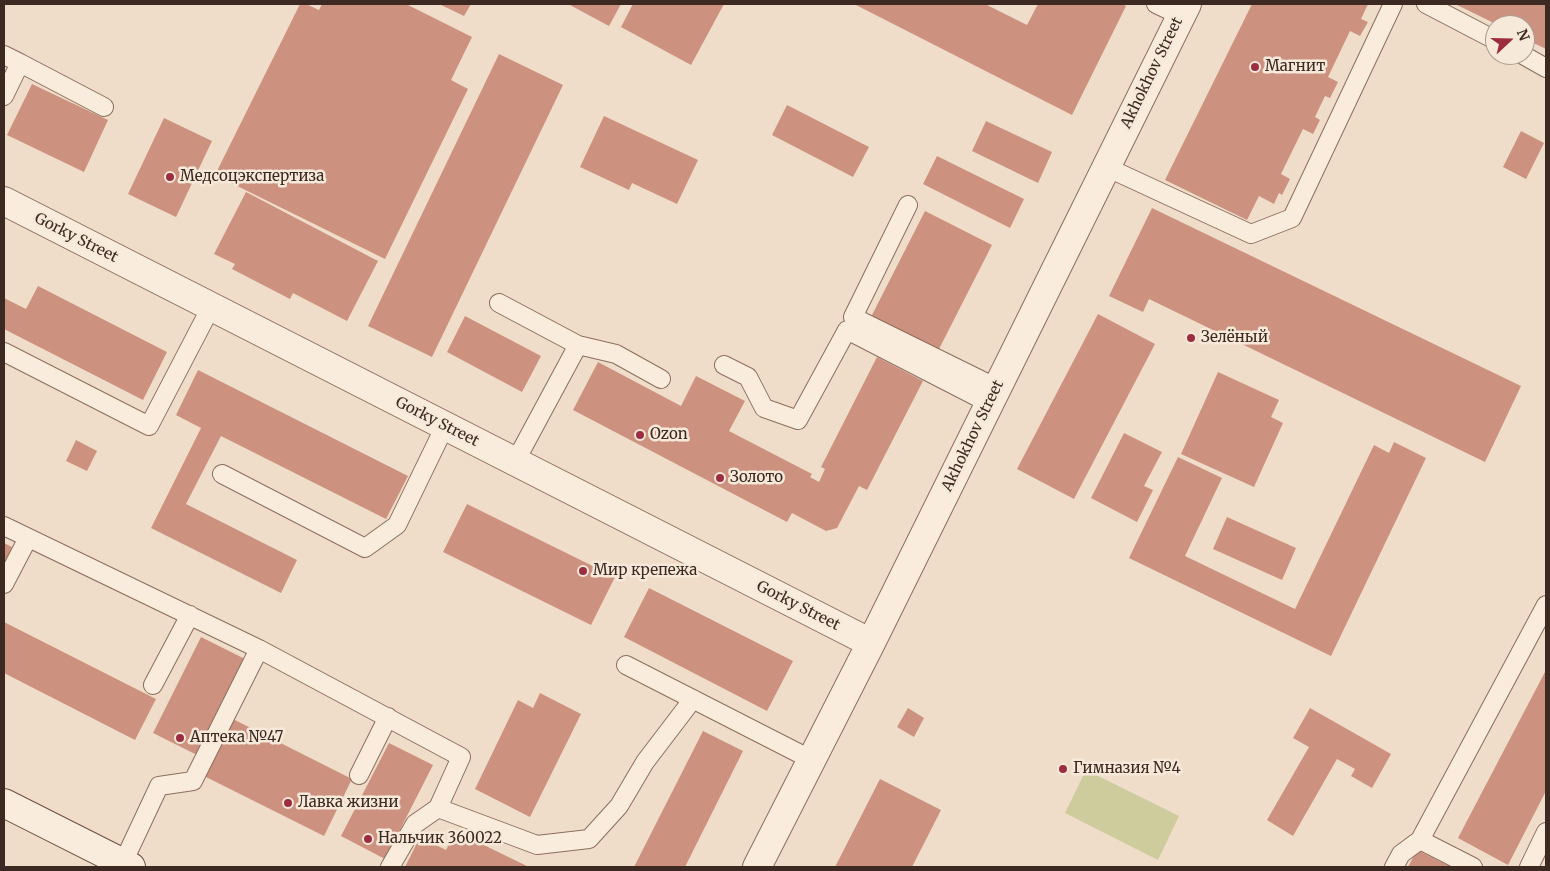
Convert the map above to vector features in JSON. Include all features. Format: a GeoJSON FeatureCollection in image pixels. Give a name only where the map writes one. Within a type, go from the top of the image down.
{"type":"FeatureCollection","features":[{"type":"Feature","properties":{"kind":"street","name":"Akhokhov Street"},"geometry":{"type":"LineString","coordinates":[[758,867],[1184,10]]}},
{"type":"Feature","properties":{"kind":"street","name":"Gorky Street"},"geometry":{"type":"LineString","coordinates":[[4,201],[871,643]]}},
{"type":"Feature","properties":{"kind":"street"},"geometry":{"type":"LineString","coordinates":[[4,803],[125,866]]}},
{"type":"Feature","properties":{"kind":"lane"},"geometry":{"type":"LineString","coordinates":[[1156,4],[1184,10]]}},
{"type":"Feature","properties":{"kind":"lane"},"geometry":{"type":"LineString","coordinates":[[1106,167],[1251,234],[1292,218],[1393,4]]}},
{"type":"Feature","properties":{"kind":"lane"},"geometry":{"type":"LineString","coordinates":[[1426,4],[1485,35]]}},
{"type":"Feature","properties":{"kind":"lane"},"geometry":{"type":"LineString","coordinates":[[4,55],[104,106]]}},
{"type":"Feature","properties":{"kind":"lane"},"geometry":{"type":"LineString","coordinates":[[1535,62],[1546,68]]}},
{"type":"Feature","properties":{"kind":"lane"},"geometry":{"type":"LineString","coordinates":[[4,96],[20,63]]}},
{"type":"Feature","properties":{"kind":"lane"},"geometry":{"type":"LineString","coordinates":[[908,205],[854,317],[993,396]]}},
{"type":"Feature","properties":{"kind":"lane"},"geometry":{"type":"LineString","coordinates":[[499,303],[578,346],[616,354],[661,379]]}},
{"type":"Feature","properties":{"kind":"lane"},"geometry":{"type":"LineString","coordinates":[[4,352],[149,426],[211,307]]}},
{"type":"Feature","properties":{"kind":"lane"},"geometry":{"type":"LineString","coordinates":[[724,365],[748,377],[764,408],[798,420],[847,330],[993,396]]}},
{"type":"Feature","properties":{"kind":"lane"},"geometry":{"type":"LineString","coordinates":[[515,462],[578,346]]}},
{"type":"Feature","properties":{"kind":"lane"},"geometry":{"type":"LineString","coordinates":[[222,474],[365,548],[397,525],[445,426]]}},
{"type":"Feature","properties":{"kind":"lane"},"geometry":{"type":"LineString","coordinates":[[4,526],[259,649],[461,757],[438,808],[415,824],[390,867]]}},
{"type":"Feature","properties":{"kind":"lane"},"geometry":{"type":"LineString","coordinates":[[4,584],[28,538]]}},
{"type":"Feature","properties":{"kind":"lane"},"geometry":{"type":"LineString","coordinates":[[1394,867],[1400,854],[1420,840],[1546,606]]}},
{"type":"Feature","properties":{"kind":"lane"},"geometry":{"type":"LineString","coordinates":[[153,685],[190,615]]}},
{"type":"Feature","properties":{"kind":"lane"},"geometry":{"type":"LineString","coordinates":[[125,866],[159,786],[193,781],[259,649]]}},
{"type":"Feature","properties":{"kind":"lane"},"geometry":{"type":"LineString","coordinates":[[626,665],[812,760]]}},
{"type":"Feature","properties":{"kind":"lane"},"geometry":{"type":"LineString","coordinates":[[438,808],[537,845],[589,839],[619,806],[645,762],[693,699]]}},
{"type":"Feature","properties":{"kind":"lane"},"geometry":{"type":"LineString","coordinates":[[359,775],[388,717]]}},
{"type":"Feature","properties":{"kind":"lane"},"geometry":{"type":"LineString","coordinates":[[1529,867],[1546,832]]}},
{"type":"Feature","properties":{"kind":"lane"},"geometry":{"type":"LineString","coordinates":[[1420,840],[1473,867]]}},
{"type":"Feature","properties":{"kind":"shaded area"},"geometry":{"type":"Polygon","coordinates":[[[1086,770],[1179,816],[1158,860],[1065,813],[1086,770]]]}},
{"type":"Feature","properties":{"kind":"building"},"geometry":{"type":"Polygon","coordinates":[[[300,4],[306,4],[319,10],[322,4],[406,4],[472,37],[451,80],[468,89],[385,259],[215,175],[300,4]]]}},
{"type":"Feature","properties":{"kind":"building"},"geometry":{"type":"Polygon","coordinates":[[[439,4],[471,4],[464,16],[439,4]]]}},
{"type":"Feature","properties":{"kind":"building"},"geometry":{"type":"Polygon","coordinates":[[[568,4],[621,4],[609,26],[568,4]]]}},
{"type":"Feature","properties":{"kind":"building"},"geometry":{"type":"Polygon","coordinates":[[[633,4],[724,4],[691,65],[621,27],[633,4]]]}},
{"type":"Feature","properties":{"kind":"building"},"geometry":{"type":"Polygon","coordinates":[[[854,4],[985,4],[1027,25],[1038,4],[1122,4],[1126,6],[1072,115],[854,4]]]}},
{"type":"Feature","properties":{"kind":"building"},"geometry":{"type":"Polygon","coordinates":[[[1252,4],[1368,4],[1361,19],[1368,22],[1360,36],[1350,31],[1328,77],[1338,82],[1330,98],[1325,96],[1315,117],[1320,120],[1313,134],[1303,129],[1281,174],[1290,179],[1282,195],[1279,193],[1274,204],[1259,196],[1247,220],[1165,180],[1252,4]]]}},
{"type":"Feature","properties":{"kind":"building"},"geometry":{"type":"Polygon","coordinates":[[[1455,4],[1546,4],[1546,49],[1535,44],[1535,15],[1485,15],[1485,19],[1455,4]]]}},
{"type":"Feature","properties":{"kind":"building"},"geometry":{"type":"Polygon","coordinates":[[[499,54],[563,85],[432,357],[368,326],[499,54]]]}},
{"type":"Feature","properties":{"kind":"building"},"geometry":{"type":"Polygon","coordinates":[[[32,84],[108,120],[84,172],[7,135],[32,84]]]}},
{"type":"Feature","properties":{"kind":"building"},"geometry":{"type":"Polygon","coordinates":[[[787,105],[869,147],[853,177],[772,135],[787,105]]]}},
{"type":"Feature","properties":{"kind":"building"},"geometry":{"type":"Polygon","coordinates":[[[604,116],[698,160],[677,204],[632,183],[629,190],[580,167],[604,116]]]}},
{"type":"Feature","properties":{"kind":"building"},"geometry":{"type":"Polygon","coordinates":[[[164,118],[212,141],[176,217],[128,194],[164,118]]]}},
{"type":"Feature","properties":{"kind":"building"},"geometry":{"type":"Polygon","coordinates":[[[986,121],[1052,152],[1038,183],[972,151],[986,121]]]}},
{"type":"Feature","properties":{"kind":"building"},"geometry":{"type":"Polygon","coordinates":[[[1521,131],[1544,143],[1526,179],[1503,167],[1521,131]]]}},
{"type":"Feature","properties":{"kind":"building"},"geometry":{"type":"Polygon","coordinates":[[[937,156],[1024,199],[1010,228],[923,184],[937,156]]]}},
{"type":"Feature","properties":{"kind":"building"},"geometry":{"type":"Polygon","coordinates":[[[246,192],[378,261],[347,321],[293,293],[290,299],[232,269],[235,264],[214,254],[246,192]]]}},
{"type":"Feature","properties":{"kind":"building"},"geometry":{"type":"Polygon","coordinates":[[[1152,208],[1521,386],[1485,462],[1149,299],[1143,312],[1109,296],[1152,208]]]}},
{"type":"Feature","properties":{"kind":"building"},"geometry":{"type":"Polygon","coordinates":[[[925,211],[992,245],[938,351],[871,317],[925,211]]]}},
{"type":"Feature","properties":{"kind":"building"},"geometry":{"type":"Polygon","coordinates":[[[38,286],[167,352],[143,400],[4,329],[4,298],[26,309],[38,286]]]}},
{"type":"Feature","properties":{"kind":"building"},"geometry":{"type":"Polygon","coordinates":[[[1098,314],[1155,344],[1074,499],[1017,469],[1098,314]]]}},
{"type":"Feature","properties":{"kind":"building"},"geometry":{"type":"Polygon","coordinates":[[[465,316],[541,356],[522,392],[447,352],[465,316]]]}},
{"type":"Feature","properties":{"kind":"building"},"geometry":{"type":"Polygon","coordinates":[[[877,357],[923,381],[867,490],[859,486],[837,528],[826,531],[792,513],[787,522],[573,410],[598,362],[681,406],[696,376],[745,401],[729,431],[812,474],[810,477],[819,482],[825,469],[821,467],[877,357]]]}},
{"type":"Feature","properties":{"kind":"building"},"geometry":{"type":"Polygon","coordinates":[[[198,370],[408,476],[386,519],[221,436],[186,504],[297,560],[281,593],[151,528],[201,428],[176,415],[198,370]]]}},
{"type":"Feature","properties":{"kind":"building"},"geometry":{"type":"Polygon","coordinates":[[[1218,372],[1279,400],[1271,417],[1283,423],[1254,487],[1181,454],[1218,372]]]}},
{"type":"Feature","properties":{"kind":"building"},"geometry":{"type":"Polygon","coordinates":[[[1124,433],[1162,452],[1144,486],[1153,490],[1137,522],[1091,498],[1124,433]]]}},
{"type":"Feature","properties":{"kind":"building"},"geometry":{"type":"Polygon","coordinates":[[[76,440],[97,451],[87,471],[66,461],[76,440]]]}},
{"type":"Feature","properties":{"kind":"building"},"geometry":{"type":"Polygon","coordinates":[[[1394,442],[1426,458],[1331,656],[1129,558],[1178,457],[1222,478],[1185,556],[1295,609],[1374,445],[1389,453],[1394,442]]]}},
{"type":"Feature","properties":{"kind":"building"},"geometry":{"type":"Polygon","coordinates":[[[467,504],[615,577],[591,625],[443,552],[467,504]]]}},
{"type":"Feature","properties":{"kind":"building"},"geometry":{"type":"Polygon","coordinates":[[[1227,517],[1296,548],[1282,580],[1213,549],[1227,517]]]}},
{"type":"Feature","properties":{"kind":"building"},"geometry":{"type":"Polygon","coordinates":[[[4,543],[12,547],[4,565],[4,543]]]}},
{"type":"Feature","properties":{"kind":"building"},"geometry":{"type":"Polygon","coordinates":[[[649,588],[793,661],[767,711],[624,637],[649,588]]]}},
{"type":"Feature","properties":{"kind":"building"},"geometry":{"type":"Polygon","coordinates":[[[4,622],[156,699],[135,740],[4,673],[4,622]]]}},
{"type":"Feature","properties":{"kind":"building"},"geometry":{"type":"Polygon","coordinates":[[[201,637],[247,660],[199,756],[153,733],[201,637]]]}},
{"type":"Feature","properties":{"kind":"building"},"geometry":{"type":"Polygon","coordinates":[[[1546,670],[1546,791],[1508,865],[1458,838],[1546,670]]]}},
{"type":"Feature","properties":{"kind":"building"},"geometry":{"type":"Polygon","coordinates":[[[540,693],[581,714],[530,817],[475,789],[518,700],[533,708],[540,693]]]}},
{"type":"Feature","properties":{"kind":"building"},"geometry":{"type":"Polygon","coordinates":[[[908,708],[924,718],[914,737],[897,727],[908,708]]]}},
{"type":"Feature","properties":{"kind":"building"},"geometry":{"type":"Polygon","coordinates":[[[1310,708],[1391,754],[1372,788],[1351,776],[1355,769],[1337,759],[1293,836],[1267,820],[1309,747],[1293,738],[1310,708]]]}},
{"type":"Feature","properties":{"kind":"building"},"geometry":{"type":"Polygon","coordinates":[[[233,719],[352,779],[324,836],[204,776],[233,719]]]}},
{"type":"Feature","properties":{"kind":"building"},"geometry":{"type":"Polygon","coordinates":[[[703,731],[743,751],[685,867],[634,867],[703,731]]]}},
{"type":"Feature","properties":{"kind":"building"},"geometry":{"type":"Polygon","coordinates":[[[389,743],[433,765],[385,859],[341,836],[389,743]]]}},
{"type":"Feature","properties":{"kind":"building"},"geometry":{"type":"Polygon","coordinates":[[[880,779],[941,810],[912,867],[835,867],[880,779]]]}},
{"type":"Feature","properties":{"kind":"building"},"geometry":{"type":"Polygon","coordinates":[[[456,831],[529,867],[405,867],[420,837],[446,850],[456,831]]]}},
{"type":"Feature","properties":{"kind":"building"},"geometry":{"type":"Polygon","coordinates":[[[1417,850],[1451,867],[1408,867],[1417,850]]]}},
{"type":"Feature","properties":{"kind":"place","name":"Магнит"},"geometry":{"type":"Point","coordinates":[1255,67]}},
{"type":"Feature","properties":{"kind":"place","name":"Медсоцэкспертиза"},"geometry":{"type":"Point","coordinates":[170,177]}},
{"type":"Feature","properties":{"kind":"place","name":"Зелёный"},"geometry":{"type":"Point","coordinates":[1191,338]}},
{"type":"Feature","properties":{"kind":"place","name":"Ozon"},"geometry":{"type":"Point","coordinates":[640,435]}},
{"type":"Feature","properties":{"kind":"place","name":"Золото"},"geometry":{"type":"Point","coordinates":[720,478]}},
{"type":"Feature","properties":{"kind":"place","name":"Мир крепежа"},"geometry":{"type":"Point","coordinates":[583,571]}},
{"type":"Feature","properties":{"kind":"place","name":"Аптека №47"},"geometry":{"type":"Point","coordinates":[180,738]}},
{"type":"Feature","properties":{"kind":"place","name":"Гимназия №4"},"geometry":{"type":"Point","coordinates":[1063,769]}},
{"type":"Feature","properties":{"kind":"place","name":"Лавка жизни"},"geometry":{"type":"Point","coordinates":[288,803]}},
{"type":"Feature","properties":{"kind":"place","name":"Нальчик 360022"},"geometry":{"type":"Point","coordinates":[368,839]}}]}
